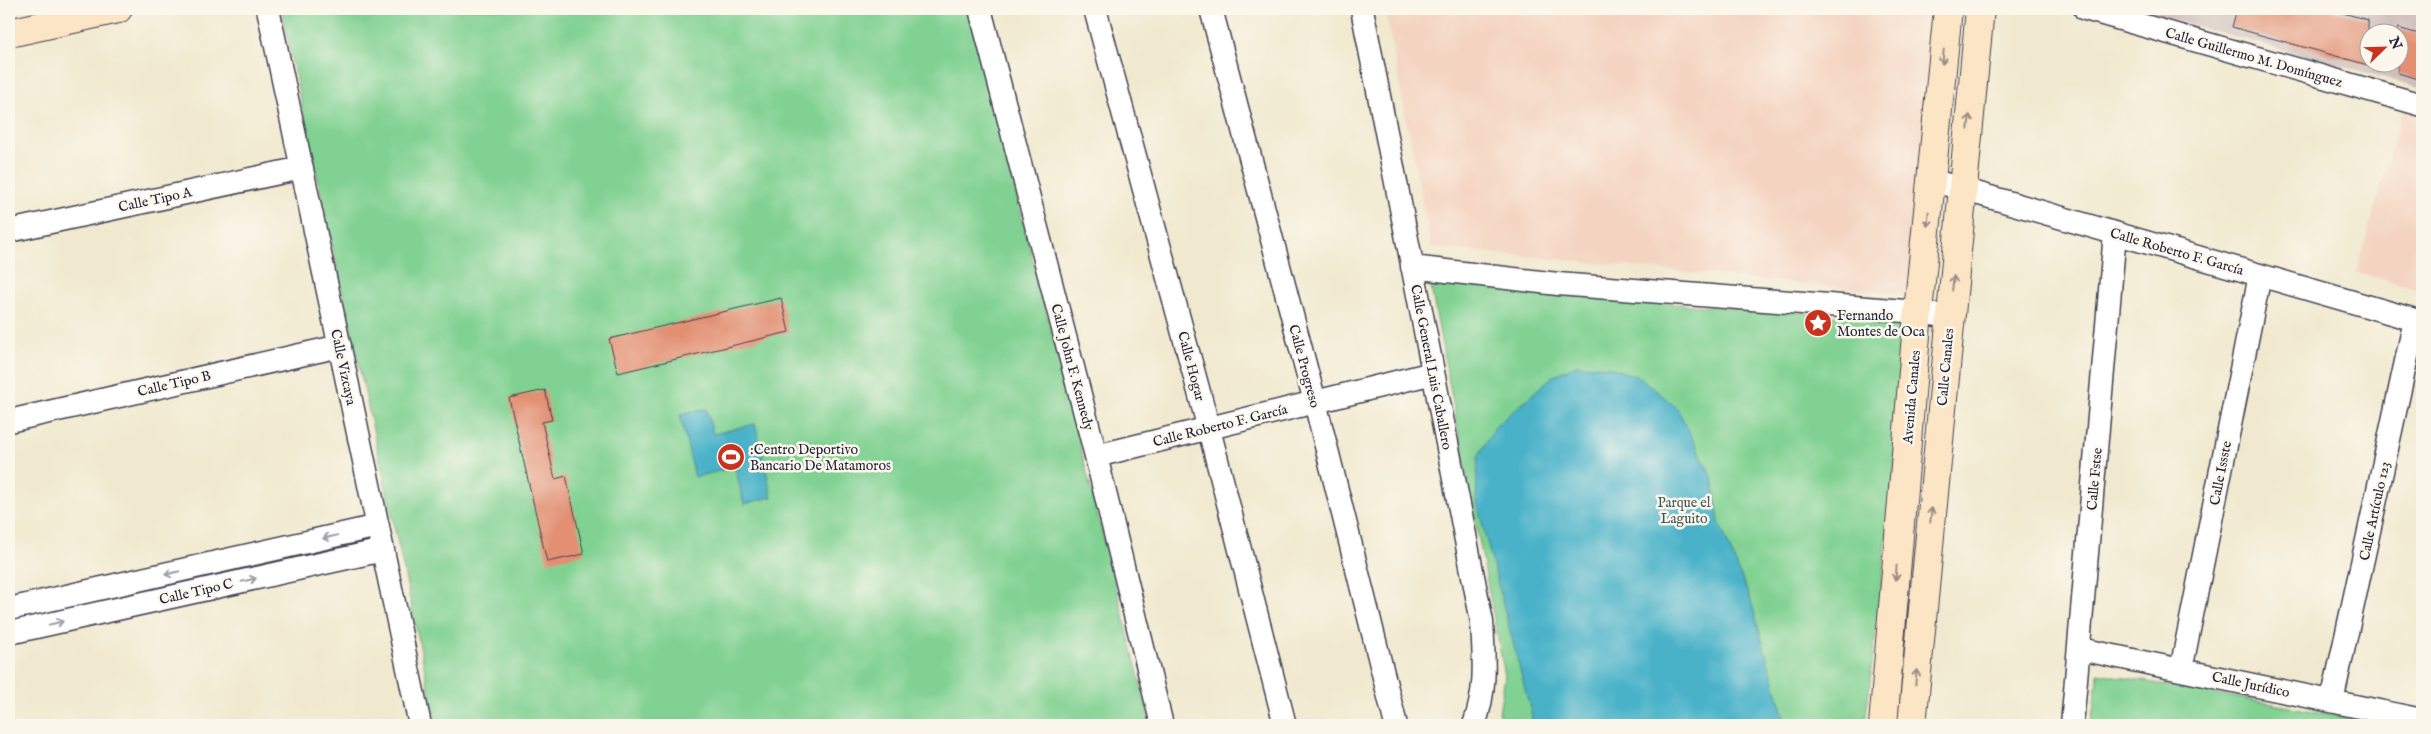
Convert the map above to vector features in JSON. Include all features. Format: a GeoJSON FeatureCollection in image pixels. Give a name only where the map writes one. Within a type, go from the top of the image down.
{"type":"FeatureCollection","features":[{"type":"Feature","properties":{"kind":"main road"},"geometry":{"type":"LineString","coordinates":[[9,33],[118,9]]}},
{"type":"Feature","properties":{"kind":"main road","name":"Avenida Canales"},"geometry":{"type":"LineString","coordinates":[[1883,725],[1918,312],[1948,9]]}},
{"type":"Feature","properties":{"kind":"main road","name":"Calle Canales"},"geometry":{"type":"LineString","coordinates":[[1912,725],[1949,317],[1980,9]]}},
{"type":"Feature","properties":{"kind":"street","name":"Calle Vizcaya"},"geometry":{"type":"LineString","coordinates":[[268,9],[420,725]]}},
{"type":"Feature","properties":{"kind":"street","name":"Calle John F. Kennedy"},"geometry":{"type":"LineString","coordinates":[[980,9],[1096,456],[1162,725]]}},
{"type":"Feature","properties":{"kind":"street","name":"Calle Hogar"},"geometry":{"type":"LineString","coordinates":[[1095,9],[1209,428],[1285,725]]}},
{"type":"Feature","properties":{"kind":"street","name":"Calle Progreso"},"geometry":{"type":"LineString","coordinates":[[1211,9],[1315,402],[1396,725]]}},
{"type":"Feature","properties":{"kind":"street","name":"Calle General Luis Caballero"},"geometry":{"type":"LineString","coordinates":[[1362,9],[1482,622],[1485,677],[1481,706],[1474,725]]}},
{"type":"Feature","properties":{"kind":"street","name":"Calle Guillermo M. Domínguez"},"geometry":{"type":"LineString","coordinates":[[2085,9],[2422,105]]}},
{"type":"Feature","properties":{"kind":"street","name":"Calle Tipo A"},"geometry":{"type":"LineString","coordinates":[[9,230],[302,168]]}},
{"type":"Feature","properties":{"kind":"street","name":"Calle Roberto F. García"},"geometry":{"type":"LineString","coordinates":[[1931,180],[2419,321]]}},
{"type":"Feature","properties":{"kind":"street","name":"Calle Fstse"},"geometry":{"type":"LineString","coordinates":[[2072,725],[2115,233]]}},
{"type":"Feature","properties":{"kind":"street"},"geometry":{"type":"LineString","coordinates":[[1412,267],[1558,284],[1918,312],[1949,317]]}},
{"type":"Feature","properties":{"kind":"street","name":"Calle Issste"},"geometry":{"type":"LineString","coordinates":[[2181,670],[2260,275]]}},
{"type":"Feature","properties":{"kind":"street","name":"Calle Artículo 123"},"geometry":{"type":"LineString","coordinates":[[2332,701],[2419,321]]}},
{"type":"Feature","properties":{"kind":"street","name":"Calle Tipo B"},"geometry":{"type":"LineString","coordinates":[[9,421],[340,346]]}},
{"type":"Feature","properties":{"kind":"street","name":"Calle Roberto F. García"},"geometry":{"type":"LineString","coordinates":[[1096,456],[1433,373]]}},
{"type":"Feature","properties":{"kind":"street","name":"Calle Tipo C"},"geometry":{"type":"LineString","coordinates":[[9,609],[378,526]]}},
{"type":"Feature","properties":{"kind":"street","name":"Calle Tipo C"},"geometry":{"type":"LineString","coordinates":[[9,634],[383,550]]}},
{"type":"Feature","properties":{"kind":"street","name":"Calle Jurídico"},"geometry":{"type":"LineString","coordinates":[[2080,649],[2422,720]]}},
{"type":"Feature","properties":{"kind":"shaded area"},"geometry":{"type":"Polygon","coordinates":[[[1385,9],[1936,9],[1915,295],[1431,247],[1385,9]]]}},
{"type":"Feature","properties":{"kind":"shaded area"},"geometry":{"type":"Polygon","coordinates":[[[2134,9],[2422,9],[2422,88],[2364,72],[2408,72],[2408,22],[2358,22],[2358,70],[2134,9]]]}},
{"type":"Feature","properties":{"kind":"shaded area"},"geometry":{"type":"Polygon","coordinates":[[[2403,108],[2422,113],[2422,290],[2356,272],[2403,108]]]}},
{"type":"Feature","properties":{"kind":"green space","name":":Centro Deportivo Bancario De Matamoros"},"geometry":{"type":"Polygon","coordinates":[[[281,9],[969,9],[1151,725],[436,725],[399,546],[281,9]]]}},
{"type":"Feature","properties":{"kind":"green space","name":"Parque el Laguito"},"geometry":{"type":"Polygon","coordinates":[[[1429,277],[1549,295],[1912,321],[1865,725],[1497,725],[1505,676],[1429,277]]]}},
{"type":"Feature","properties":{"kind":"green space"},"geometry":{"type":"Polygon","coordinates":[[[2098,673],[2392,725],[2091,725],[2098,673]]]}},
{"type":"Feature","properties":{"kind":"water"},"geometry":{"type":"Polygon","coordinates":[[[1576,365],[1609,367],[1641,378],[1677,408],[1713,479],[1719,522],[1751,601],[1786,725],[1531,725],[1532,716],[1476,499],[1478,457],[1495,427],[1553,376],[1576,365]]]}},
{"type":"Feature","properties":{"kind":"water"},"geometry":{"type":"Polygon","coordinates":[[[706,409],[713,434],[755,424],[772,497],[744,504],[735,467],[695,477],[680,415],[706,409]]]}},
{"type":"Feature","properties":{"kind":"building"},"geometry":{"type":"Polygon","coordinates":[[[2237,9],[2329,9],[2368,20],[2368,22],[2358,22],[2358,62],[2232,27],[2237,9]]]}},
{"type":"Feature","properties":{"kind":"building"},"geometry":{"type":"Polygon","coordinates":[[[2408,31],[2422,35],[2422,80],[2398,73],[2408,72],[2408,31]]]}},
{"type":"Feature","properties":{"kind":"building"},"geometry":{"type":"Polygon","coordinates":[[[781,298],[789,332],[618,373],[609,339],[781,298]]]}},
{"type":"Feature","properties":{"kind":"building"},"geometry":{"type":"Polygon","coordinates":[[[545,390],[552,420],[542,422],[555,479],[566,476],[584,554],[547,562],[509,398],[545,390]]]}},
{"type":"Feature","properties":{"kind":"place","name":"Fernando Montes de Oca"},"geometry":{"type":"Point","coordinates":[1818,323]}},
{"type":"Feature","properties":{"kind":"place","name":":Centro Deportivo Bancario De Matamoros"},"geometry":{"type":"Point","coordinates":[731,457]}}]}
